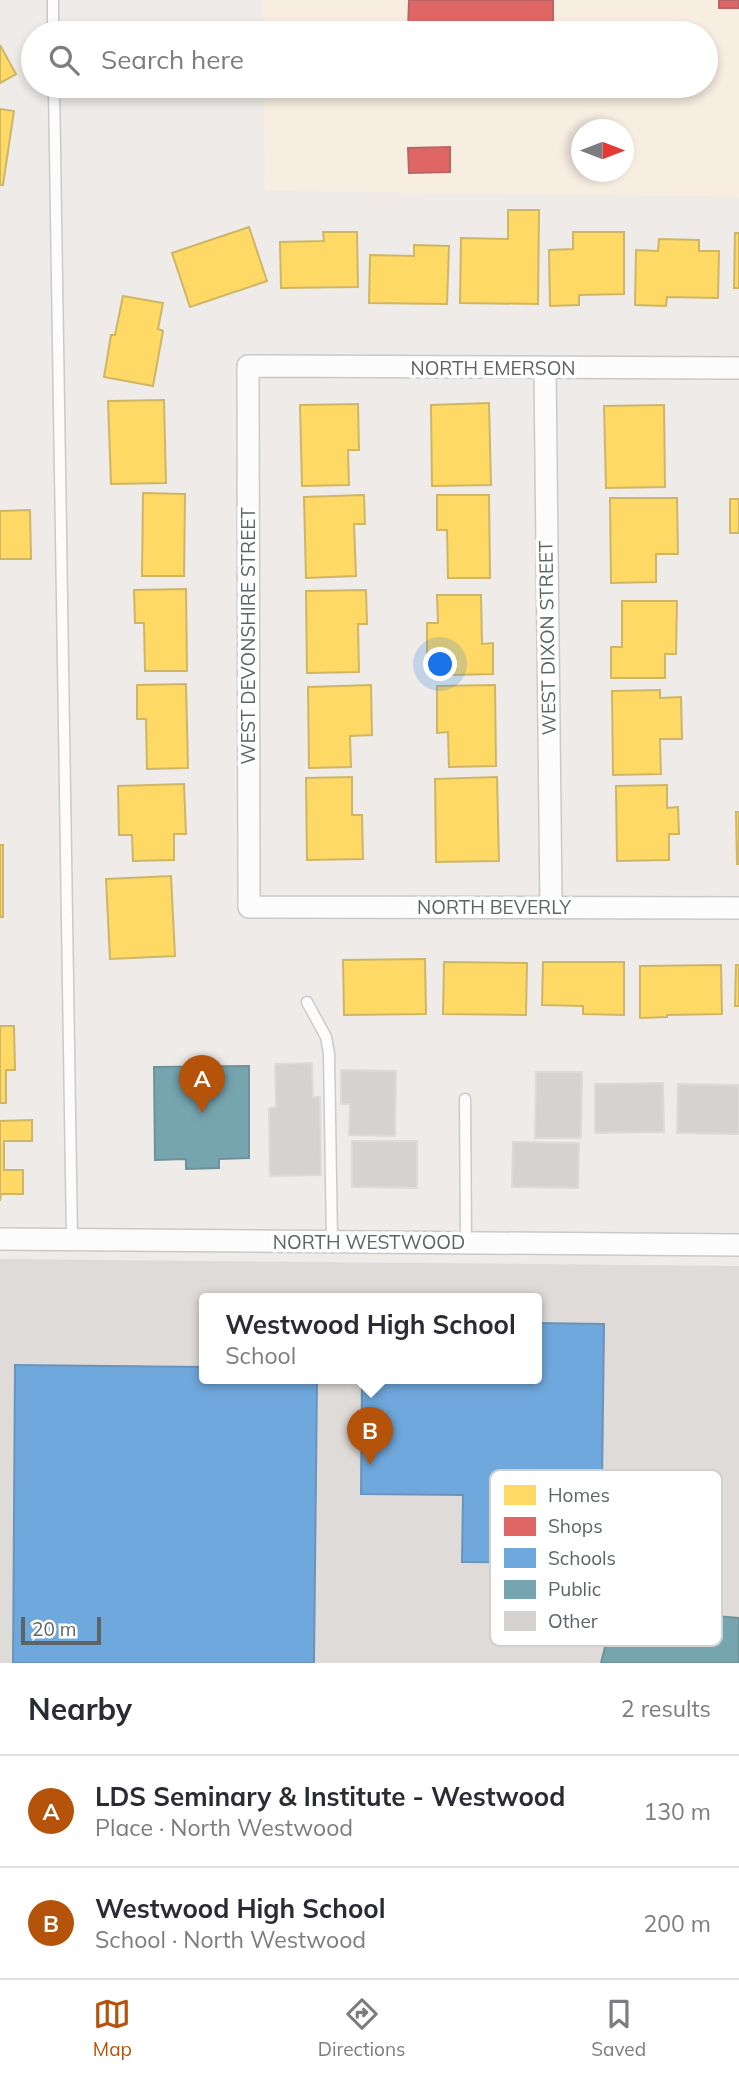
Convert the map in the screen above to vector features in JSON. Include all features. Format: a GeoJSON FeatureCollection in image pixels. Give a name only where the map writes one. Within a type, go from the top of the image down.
{"type":"FeatureCollection","features":[{"type":"Feature","properties":{"kind":"street","name":"NORTH EMERSON"},"geometry":{"type":"LineString","coordinates":[[248,366],[739,368]]}},
{"type":"Feature","properties":{"kind":"street","name":"WEST DEVONSHIRE STREET"},"geometry":{"type":"LineString","coordinates":[[248,366],[248,907]]}},
{"type":"Feature","properties":{"kind":"street","name":"WEST DIXON STREET"},"geometry":{"type":"LineString","coordinates":[[545,369],[551,907]]}},
{"type":"Feature","properties":{"kind":"street","name":"NORTH BEVERLY"},"geometry":{"type":"LineString","coordinates":[[248,907],[739,908]]}},
{"type":"Feature","properties":{"kind":"street","name":"NORTH WESTWOOD"},"geometry":{"type":"LineString","coordinates":[[0,1239],[739,1245]]}},
{"type":"Feature","properties":{"kind":"lane"},"geometry":{"type":"LineString","coordinates":[[53,0],[54,21]]}},
{"type":"Feature","properties":{"kind":"lane"},"geometry":{"type":"LineString","coordinates":[[54,98],[72,1239]]}},
{"type":"Feature","properties":{"kind":"lane"},"geometry":{"type":"LineString","coordinates":[[307,1002],[326,1037],[329,1054],[332,1242]]}},
{"type":"Feature","properties":{"kind":"lane"},"geometry":{"type":"LineString","coordinates":[[465,1098],[466,1243]]}},
{"type":"Feature","properties":{"kind":"shaded area"},"geometry":{"type":"Polygon","coordinates":[[[261,0],[739,0],[739,197],[265,191],[263,98],[718,98],[718,21],[262,21],[261,0]]]}},
{"type":"Feature","properties":{"kind":"shaded area"},"geometry":{"type":"Polygon","coordinates":[[[0,1259],[739,1266],[739,1663],[0,1663],[0,1259]]]}},
{"type":"Feature","properties":{"kind":"building: Homes"},"geometry":{"type":"Polygon","coordinates":[[[0,45],[16,74],[0,83],[0,45]]]}},
{"type":"Feature","properties":{"kind":"building: Homes"},"geometry":{"type":"Polygon","coordinates":[[[0,109],[14,111],[3,185],[0,185],[0,109]]]}},
{"type":"Feature","properties":{"kind":"building: Homes"},"geometry":{"type":"Polygon","coordinates":[[[508,210],[539,210],[538,304],[460,303],[461,238],[508,239],[508,210]]]}},
{"type":"Feature","properties":{"kind":"building: Homes"},"geometry":{"type":"Polygon","coordinates":[[[249,227],[267,281],[190,307],[172,253],[249,227]]]}},
{"type":"Feature","properties":{"kind":"building: Homes"},"geometry":{"type":"Polygon","coordinates":[[[323,232],[357,232],[358,287],[281,288],[280,242],[324,241],[323,232]]]}},
{"type":"Feature","properties":{"kind":"building: Homes"},"geometry":{"type":"Polygon","coordinates":[[[573,232],[624,232],[624,294],[579,295],[579,305],[550,306],[549,250],[573,249],[573,232]]]}},
{"type":"Feature","properties":{"kind":"building: Homes"},"geometry":{"type":"Polygon","coordinates":[[[735,233],[739,233],[739,288],[734,288],[735,233]]]}},
{"type":"Feature","properties":{"kind":"building: Homes"},"geometry":{"type":"Polygon","coordinates":[[[659,239],[699,240],[699,251],[719,251],[718,298],[667,297],[666,306],[635,305],[636,250],[658,251],[659,239]]]}},
{"type":"Feature","properties":{"kind":"building: Homes"},"geometry":{"type":"Polygon","coordinates":[[[414,245],[449,246],[447,304],[369,303],[370,255],[414,256],[414,245]]]}},
{"type":"Feature","properties":{"kind":"building: Homes"},"geometry":{"type":"Polygon","coordinates":[[[123,296],[163,303],[158,329],[163,331],[153,386],[104,377],[111,335],[115,335],[123,296]]]}},
{"type":"Feature","properties":{"kind":"building: Homes"},"geometry":{"type":"Polygon","coordinates":[[[164,400],[166,483],[111,484],[108,401],[164,400]]]}},
{"type":"Feature","properties":{"kind":"building: Homes"},"geometry":{"type":"Polygon","coordinates":[[[489,403],[491,485],[432,486],[431,405],[489,403]]]}},
{"type":"Feature","properties":{"kind":"building: Homes"},"geometry":{"type":"Polygon","coordinates":[[[358,404],[359,450],[348,450],[349,485],[302,486],[300,405],[358,404]]]}},
{"type":"Feature","properties":{"kind":"building: Homes"},"geometry":{"type":"Polygon","coordinates":[[[664,405],[665,487],[606,488],[604,406],[664,405]]]}},
{"type":"Feature","properties":{"kind":"building: Homes"},"geometry":{"type":"Polygon","coordinates":[[[143,493],[185,494],[184,576],[142,576],[143,493]]]}},
{"type":"Feature","properties":{"kind":"building: Homes"},"geometry":{"type":"Polygon","coordinates":[[[364,495],[365,524],[354,524],[356,576],[306,578],[304,497],[364,495]]]}},
{"type":"Feature","properties":{"kind":"building: Homes"},"geometry":{"type":"Polygon","coordinates":[[[437,495],[489,495],[490,578],[448,578],[447,530],[437,530],[437,495]]]}},
{"type":"Feature","properties":{"kind":"building: Homes"},"geometry":{"type":"Polygon","coordinates":[[[610,498],[677,498],[678,554],[656,554],[656,582],[611,583],[610,498]]]}},
{"type":"Feature","properties":{"kind":"building: Homes"},"geometry":{"type":"Polygon","coordinates":[[[730,499],[739,499],[739,533],[730,533],[730,499]]]}},
{"type":"Feature","properties":{"kind":"building: Homes"},"geometry":{"type":"Polygon","coordinates":[[[30,510],[31,559],[0,559],[0,511],[30,510]]]}},
{"type":"Feature","properties":{"kind":"building: Homes"},"geometry":{"type":"Polygon","coordinates":[[[186,589],[187,671],[145,671],[144,623],[135,623],[134,590],[186,589]]]}},
{"type":"Feature","properties":{"kind":"building: Homes"},"geometry":{"type":"Polygon","coordinates":[[[366,590],[367,624],[358,624],[359,672],[307,673],[306,591],[366,590]]]}},
{"type":"Feature","properties":{"kind":"building: Homes"},"geometry":{"type":"Polygon","coordinates":[[[437,595],[481,595],[482,644],[493,643],[493,674],[450,675],[450,664],[427,665],[427,623],[438,623],[437,595]]]}},
{"type":"Feature","properties":{"kind":"building: Homes"},"geometry":{"type":"Polygon","coordinates":[[[622,601],[677,601],[676,654],[665,654],[665,678],[611,678],[611,647],[622,647],[622,601]]]}},
{"type":"Feature","properties":{"kind":"building: Homes"},"geometry":{"type":"Polygon","coordinates":[[[186,684],[188,768],[147,769],[146,719],[137,719],[137,685],[186,684]]]}},
{"type":"Feature","properties":{"kind":"building: Homes"},"geometry":{"type":"Polygon","coordinates":[[[371,685],[372,735],[350,736],[351,767],[309,768],[308,687],[371,685]]]}},
{"type":"Feature","properties":{"kind":"building: Homes"},"geometry":{"type":"Polygon","coordinates":[[[495,685],[496,766],[449,767],[448,732],[437,733],[437,686],[495,685]]]}},
{"type":"Feature","properties":{"kind":"building: Homes"},"geometry":{"type":"Polygon","coordinates":[[[660,690],[660,698],[681,697],[682,739],[660,739],[661,774],[613,775],[612,691],[660,690]]]}},
{"type":"Feature","properties":{"kind":"building: Homes"},"geometry":{"type":"Polygon","coordinates":[[[352,777],[352,815],[362,815],[363,859],[307,860],[306,778],[352,777]]]}},
{"type":"Feature","properties":{"kind":"building: Homes"},"geometry":{"type":"Polygon","coordinates":[[[497,777],[499,861],[436,862],[435,779],[497,777]]]}},
{"type":"Feature","properties":{"kind":"building: Homes"},"geometry":{"type":"Polygon","coordinates":[[[184,784],[186,834],[174,834],[174,860],[133,861],[132,835],[119,835],[118,786],[184,784]]]}},
{"type":"Feature","properties":{"kind":"building: Homes"},"geometry":{"type":"Polygon","coordinates":[[[667,785],[667,808],[678,807],[679,834],[669,834],[669,860],[617,861],[616,786],[667,785]]]}},
{"type":"Feature","properties":{"kind":"building: Homes"},"geometry":{"type":"Polygon","coordinates":[[[736,812],[739,812],[739,864],[737,864],[736,812]]]}},
{"type":"Feature","properties":{"kind":"building: Homes"},"geometry":{"type":"Polygon","coordinates":[[[0,845],[3,845],[3,917],[0,917],[0,845]]]}},
{"type":"Feature","properties":{"kind":"building: Homes"},"geometry":{"type":"Polygon","coordinates":[[[171,876],[175,956],[110,959],[106,879],[171,876]]]}},
{"type":"Feature","properties":{"kind":"building: Homes"},"geometry":{"type":"Polygon","coordinates":[[[425,959],[426,1014],[344,1015],[343,960],[425,959]]]}},
{"type":"Feature","properties":{"kind":"building: Homes"},"geometry":{"type":"Polygon","coordinates":[[[444,962],[527,963],[526,1015],[443,1014],[444,962]]]}},
{"type":"Feature","properties":{"kind":"building: Homes"},"geometry":{"type":"Polygon","coordinates":[[[543,962],[624,962],[624,1015],[583,1014],[583,1006],[542,1005],[543,962]]]}},
{"type":"Feature","properties":{"kind":"building: Homes"},"geometry":{"type":"Polygon","coordinates":[[[721,965],[722,1014],[640,1018],[640,966],[721,965]]]}},
{"type":"Feature","properties":{"kind":"building: Homes"},"geometry":{"type":"Polygon","coordinates":[[[736,965],[739,965],[739,1006],[735,1006],[736,965]]]}},
{"type":"Feature","properties":{"kind":"building: Homes"},"geometry":{"type":"Polygon","coordinates":[[[0,1026],[14,1026],[15,1070],[6,1070],[6,1103],[0,1103],[0,1026]]]}},
{"type":"Feature","properties":{"kind":"building: Homes"},"geometry":{"type":"Polygon","coordinates":[[[32,1120],[32,1141],[4,1141],[4,1170],[23,1170],[23,1194],[1,1194],[0,1201],[0,1121],[32,1120]]]}},
{"type":"Feature","properties":{"kind":"building: Shops"},"geometry":{"type":"Polygon","coordinates":[[[409,0],[553,0],[553,21],[408,21],[409,0]]]}},
{"type":"Feature","properties":{"kind":"building: Shops"},"geometry":{"type":"Polygon","coordinates":[[[719,0],[739,0],[739,8],[719,8],[719,0]]]}},
{"type":"Feature","properties":{"kind":"building: Shops"},"geometry":{"type":"Polygon","coordinates":[[[450,147],[450,172],[409,173],[408,148],[450,147]]]}},
{"type":"Feature","properties":{"kind":"building: Schools"},"geometry":{"type":"Polygon","coordinates":[[[542,1323],[604,1324],[602,1470],[490,1470],[490,1562],[462,1562],[463,1495],[361,1494],[362,1384],[542,1384],[542,1323]]]}},
{"type":"Feature","properties":{"kind":"building: Schools"},"geometry":{"type":"Polygon","coordinates":[[[15,1365],[199,1367],[199,1384],[317,1384],[314,1663],[13,1663],[15,1365]]]}},
{"type":"Feature","properties":{"kind":"building: Public"},"geometry":{"type":"Polygon","coordinates":[[[249,1066],[249,1158],[219,1159],[219,1168],[186,1169],[186,1159],[155,1160],[154,1067],[249,1066]]]}},
{"type":"Feature","properties":{"kind":"building: Public"},"geometry":{"type":"Polygon","coordinates":[[[722,1617],[739,1618],[739,1663],[601,1663],[605,1647],[722,1646],[722,1617]]]}},
{"type":"Feature","properties":{"kind":"building: Other"},"geometry":{"type":"Polygon","coordinates":[[[312,1063],[313,1097],[320,1097],[321,1175],[270,1176],[269,1108],[276,1107],[275,1064],[312,1063]]]}},
{"type":"Feature","properties":{"kind":"building: Other"},"geometry":{"type":"Polygon","coordinates":[[[341,1070],[396,1071],[395,1136],[349,1135],[350,1104],[341,1104],[341,1070]]]}},
{"type":"Feature","properties":{"kind":"building: Other"},"geometry":{"type":"Polygon","coordinates":[[[536,1072],[582,1072],[581,1138],[535,1138],[536,1072]]]}},
{"type":"Feature","properties":{"kind":"building: Other"},"geometry":{"type":"Polygon","coordinates":[[[663,1083],[664,1132],[595,1133],[595,1084],[663,1083]]]}},
{"type":"Feature","properties":{"kind":"building: Other"},"geometry":{"type":"Polygon","coordinates":[[[678,1084],[739,1085],[739,1134],[677,1133],[678,1084]]]}},
{"type":"Feature","properties":{"kind":"building: Other"},"geometry":{"type":"Polygon","coordinates":[[[352,1141],[417,1141],[417,1188],[352,1187],[352,1141]]]}},
{"type":"Feature","properties":{"kind":"building: Other"},"geometry":{"type":"Polygon","coordinates":[[[513,1142],[579,1143],[578,1188],[512,1187],[513,1142]]]}},
{"type":"Feature","properties":{"kind":"place","name":"LDS Seminary & Institute - Westwood"},"geometry":{"type":"Point","coordinates":[202,1113]}},
{"type":"Feature","properties":{"kind":"place","name":"Westwood High School"},"geometry":{"type":"Point","coordinates":[370,1465]}}]}
